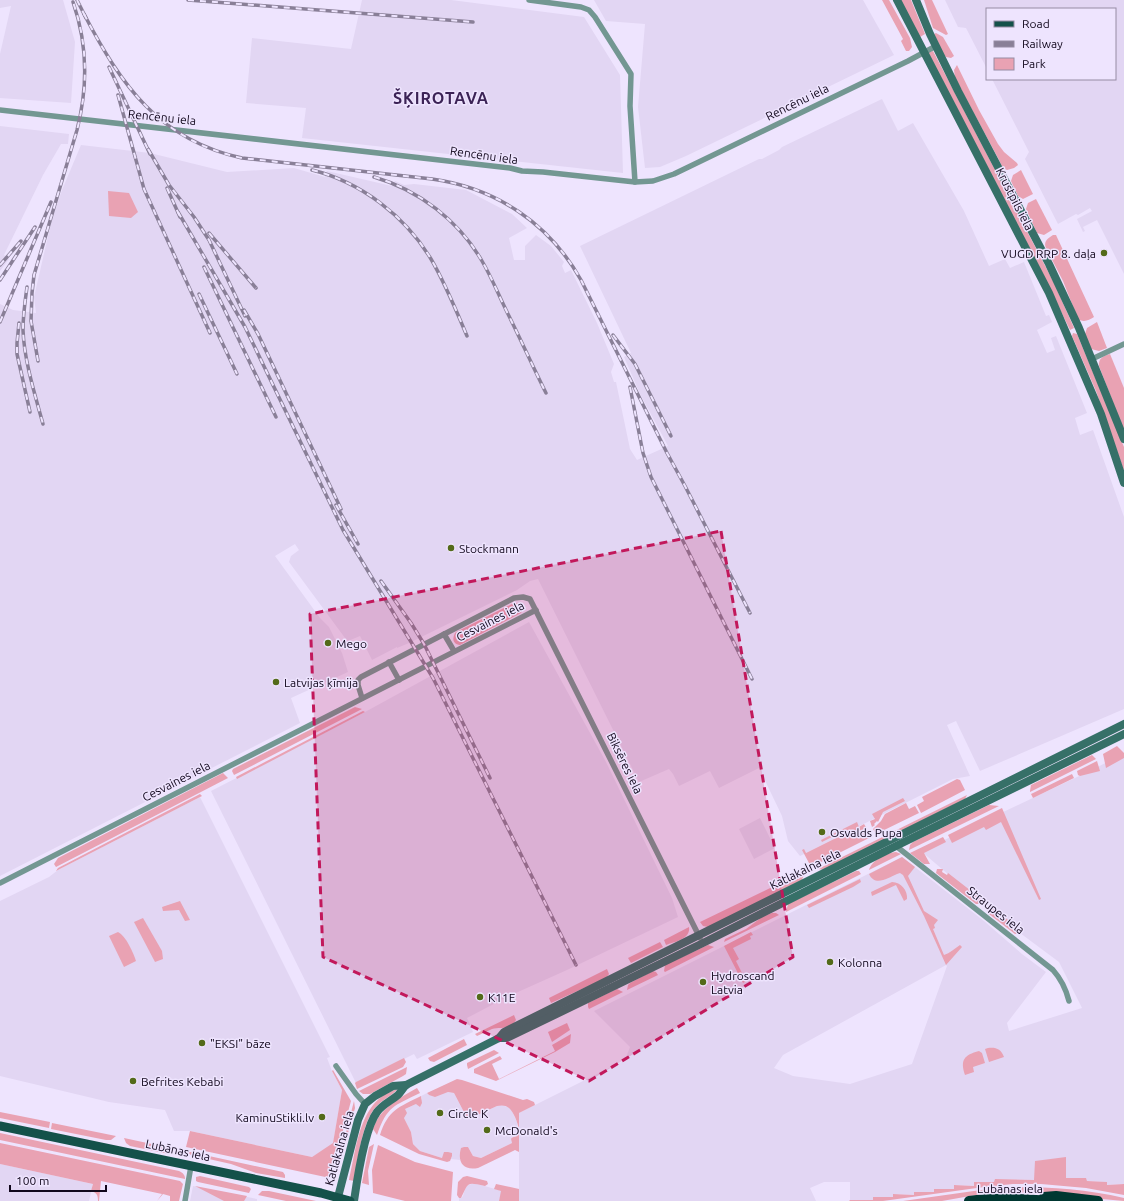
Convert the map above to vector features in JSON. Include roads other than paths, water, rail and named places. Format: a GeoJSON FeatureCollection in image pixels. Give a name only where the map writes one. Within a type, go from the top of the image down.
{"type":"FeatureCollection","features":[{"type":"Feature","properties":{"kind":"highway"},"geometry":{"type":"LineString","coordinates":[[1028,1199],[1056,1196],[1098,1201]]}},
{"type":"Feature","properties":{"kind":"highway","name":"Lubānas iela"},"geometry":{"type":"LineString","coordinates":[[969,1201],[996,1199],[1051,1201]]}},
{"type":"Feature","properties":{"kind":"main road","name":"Lubānas iela"},"geometry":{"type":"LineString","coordinates":[[0,1126],[350,1201]]}},
{"type":"Feature","properties":{"kind":"street"},"geometry":{"type":"LineString","coordinates":[[529,0],[589,10],[631,74],[630,106],[635,182]]}},
{"type":"Feature","properties":{"kind":"street","name":"Krustpils iela"},"geometry":{"type":"LineString","coordinates":[[897,0],[1049,293],[1101,414],[1124,483]]}},
{"type":"Feature","properties":{"kind":"street","name":"Krustpils iela"},"geometry":{"type":"LineString","coordinates":[[916,0],[958,91],[1049,264],[1079,328],[1124,439]]}},
{"type":"Feature","properties":{"kind":"street","name":"Rencēnu iela"},"geometry":{"type":"LineString","coordinates":[[0,110],[510,168],[522,171],[635,182],[653,181],[674,174],[936,46]]}},
{"type":"Feature","properties":{"kind":"street"},"geometry":{"type":"LineString","coordinates":[[1092,359],[1124,344]]}},
{"type":"Feature","properties":{"kind":"street","name":"Biksēres iela"},"geometry":{"type":"LineString","coordinates":[[523,597],[530,599],[536,610],[703,943]]}},
{"type":"Feature","properties":{"kind":"street","name":"Cesvaines iela"},"geometry":{"type":"LineString","coordinates":[[362,698],[358,680],[361,677],[514,598],[523,597]]}},
{"type":"Feature","properties":{"kind":"street","name":"Cesvaines iela"},"geometry":{"type":"LineString","coordinates":[[0,883],[536,610]]}},
{"type":"Feature","properties":{"kind":"street","name":"Cesvaines iela"},"geometry":{"type":"LineString","coordinates":[[444,634],[454,652]]}},
{"type":"Feature","properties":{"kind":"street"},"geometry":{"type":"LineString","coordinates":[[389,662],[399,680]]}},
{"type":"Feature","properties":{"kind":"street","name":"Katlakalna iela"},"geometry":{"type":"LineString","coordinates":[[354,1201],[372,1118],[386,1102],[398,1094],[406,1085],[499,1038],[504,1032],[1124,724]]}},
{"type":"Feature","properties":{"kind":"street","name":"Katlakalna iela"},"geometry":{"type":"LineString","coordinates":[[499,1038],[507,1038],[703,943],[1124,734]]}},
{"type":"Feature","properties":{"kind":"street"},"geometry":{"type":"LineString","coordinates":[[943,813],[947,821]]}},
{"type":"Feature","properties":{"kind":"street","name":"Straupes iela"},"geometry":{"type":"LineString","coordinates":[[896,846],[1053,970],[1067,990],[1069,1001]]}},
{"type":"Feature","properties":{"kind":"street"},"geometry":{"type":"LineString","coordinates":[[336,1066],[340,1069],[351,1087],[365,1104]]}},
{"type":"Feature","properties":{"kind":"street","name":"Katlakalna iela"},"geometry":{"type":"LineString","coordinates":[[337,1199],[358,1120],[365,1104],[375,1096],[394,1086],[406,1085]]}},
{"type":"Feature","properties":{"kind":"street"},"geometry":{"type":"LineString","coordinates":[[184,1201],[191,1166]]}},
{"type":"Feature","properties":{"kind":"railway"},"geometry":{"type":"LineString","coordinates":[[77,0],[86,18]]}},
{"type":"Feature","properties":{"kind":"railway"},"geometry":{"type":"LineString","coordinates":[[188,0],[473,22]]}},
{"type":"Feature","properties":{"kind":"railway"},"geometry":{"type":"LineString","coordinates":[[38,361],[31,321],[34,275],[77,130],[81,114],[85,82],[82,34],[73,2]]}},
{"type":"Feature","properties":{"kind":"railway"},"geometry":{"type":"LineString","coordinates":[[84,14],[113,64],[128,86],[146,106],[165,123],[188,138],[213,150],[242,158],[432,179],[455,184],[478,191],[499,200],[537,225],[553,241],[581,280],[667,453],[750,613]]}},
{"type":"Feature","properties":{"kind":"railway"},"geometry":{"type":"LineString","coordinates":[[109,67],[150,154]]}},
{"type":"Feature","properties":{"kind":"railway"},"geometry":{"type":"LineString","coordinates":[[118,95],[144,189],[210,333]]}},
{"type":"Feature","properties":{"kind":"railway"},"geometry":{"type":"LineString","coordinates":[[148,149],[169,185],[194,217],[209,240],[245,316]]}},
{"type":"Feature","properties":{"kind":"railway"},"geometry":{"type":"LineString","coordinates":[[312,170],[348,183],[364,192],[395,215],[420,243],[431,259],[467,336]]}},
{"type":"Feature","properties":{"kind":"railway"},"geometry":{"type":"LineString","coordinates":[[374,177],[407,190],[422,199],[450,220],[473,246],[489,274],[546,393]]}},
{"type":"Feature","properties":{"kind":"railway"},"geometry":{"type":"LineString","coordinates":[[167,188],[180,217]]}},
{"type":"Feature","properties":{"kind":"railway"},"geometry":{"type":"LineString","coordinates":[[0,322],[51,202]]}},
{"type":"Feature","properties":{"kind":"railway"},"geometry":{"type":"LineString","coordinates":[[178,212],[245,327],[343,530],[433,678],[576,965]]}},
{"type":"Feature","properties":{"kind":"railway"},"geometry":{"type":"LineString","coordinates":[[0,280],[35,227]]}},
{"type":"Feature","properties":{"kind":"railway"},"geometry":{"type":"LineString","coordinates":[[209,233],[256,288]]}},
{"type":"Feature","properties":{"kind":"railway"},"geometry":{"type":"LineString","coordinates":[[0,265],[21,241]]}},
{"type":"Feature","properties":{"kind":"railway"},"geometry":{"type":"LineString","coordinates":[[204,267],[276,417]]}},
{"type":"Feature","properties":{"kind":"railway"},"geometry":{"type":"LineString","coordinates":[[27,287],[23,319],[25,353],[43,424]]}},
{"type":"Feature","properties":{"kind":"railway"},"geometry":{"type":"LineString","coordinates":[[199,294],[237,374]]}},
{"type":"Feature","properties":{"kind":"railway"},"geometry":{"type":"LineString","coordinates":[[244,310],[258,334],[341,509]]}},
{"type":"Feature","properties":{"kind":"railway"},"geometry":{"type":"LineString","coordinates":[[19,323],[17,354],[30,412]]}},
{"type":"Feature","properties":{"kind":"railway"},"geometry":{"type":"LineString","coordinates":[[613,335],[635,364],[671,436]]}},
{"type":"Feature","properties":{"kind":"railway"},"geometry":{"type":"LineString","coordinates":[[630,387],[643,453],[651,477],[752,679]]}},
{"type":"Feature","properties":{"kind":"railway"},"geometry":{"type":"LineString","coordinates":[[336,505],[358,544]]}},
{"type":"Feature","properties":{"kind":"railway"},"geometry":{"type":"LineString","coordinates":[[381,581],[424,644],[490,778]]}},
{"type":"Feature","properties":{"kind":"place","name":"VUGD RRP 8. daļa"},"geometry":{"type":"Point","coordinates":[1104,253]}},
{"type":"Feature","properties":{"kind":"place","name":"Stockmann"},"geometry":{"type":"Point","coordinates":[451,548]}},
{"type":"Feature","properties":{"kind":"place","name":"Mego"},"geometry":{"type":"Point","coordinates":[328,643]}},
{"type":"Feature","properties":{"kind":"place","name":"Latvijas ķīmija"},"geometry":{"type":"Point","coordinates":[276,682]}},
{"type":"Feature","properties":{"kind":"place","name":"Osvalds Pupa"},"geometry":{"type":"Point","coordinates":[822,832]}},
{"type":"Feature","properties":{"kind":"place","name":"Kolonna"},"geometry":{"type":"Point","coordinates":[830,962]}},
{"type":"Feature","properties":{"kind":"place","name":"Hydroscand Latvia"},"geometry":{"type":"Point","coordinates":[703,982]}},
{"type":"Feature","properties":{"kind":"place","name":"K11E"},"geometry":{"type":"Point","coordinates":[480,997]}},
{"type":"Feature","properties":{"kind":"place","name":"\"EKSI\" bāze"},"geometry":{"type":"Point","coordinates":[202,1043]}},
{"type":"Feature","properties":{"kind":"place","name":"Befrites Kebabi"},"geometry":{"type":"Point","coordinates":[133,1081]}},
{"type":"Feature","properties":{"kind":"place","name":"Circle K"},"geometry":{"type":"Point","coordinates":[440,1113]}},
{"type":"Feature","properties":{"kind":"place","name":"KaminuStikli.lv"},"geometry":{"type":"Point","coordinates":[322,1117]}},
{"type":"Feature","properties":{"kind":"place","name":"McDonald's"},"geometry":{"type":"Point","coordinates":[487,1130]}},
{"type":"Feature","properties":{"kind":"district","name":"ŠĶIROTAVA"},"geometry":{"type":"Point","coordinates":[441,98]}}]}
